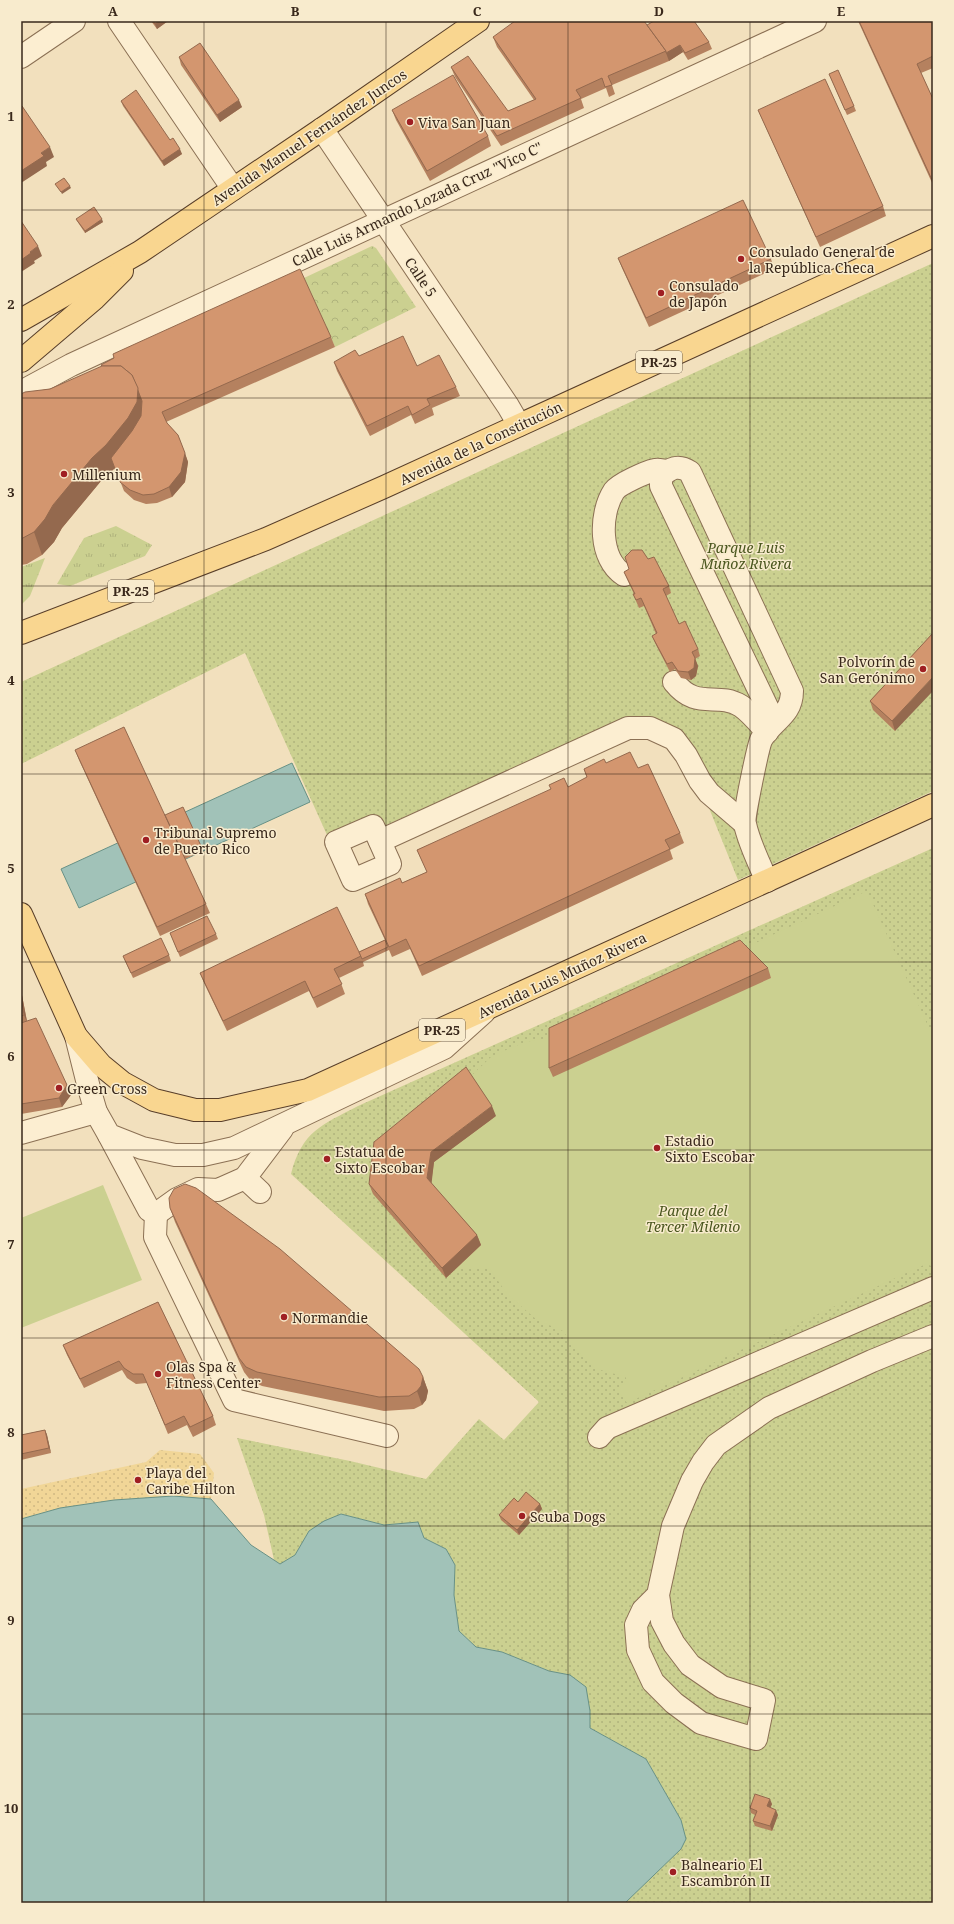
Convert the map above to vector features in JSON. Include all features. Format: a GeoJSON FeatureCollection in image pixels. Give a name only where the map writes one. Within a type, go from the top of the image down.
{"type":"FeatureCollection","features":[{"type":"Feature","properties":{"kind":"main road","name":"Avenida Manuel Fernández Juncos"},"geometry":{"type":"LineString","coordinates":[[21,320],[140,252],[322,130],[478,21]]}},
{"type":"Feature","properties":{"kind":"main road","name":"Avenida de la Constitución"},"geometry":{"type":"LineString","coordinates":[[21,633],[241,550],[384,487],[933,236]]}},
{"type":"Feature","properties":{"kind":"main road","name":"Avenida Manuel Fernández Juncos"},"geometry":{"type":"LineString","coordinates":[[21,360],[95,298],[140,252]]}},
{"type":"Feature","properties":{"kind":"main road","name":"Avenida Luis Muñoz Rivera"},"geometry":{"type":"LineString","coordinates":[[21,914],[76,1036],[101,1064],[124,1083],[154,1100],[195,1110],[220,1110],[308,1090],[933,805]]}},
{"type":"Feature","properties":{"kind":"street"},"geometry":{"type":"LineString","coordinates":[[21,57],[74,21]]}},
{"type":"Feature","properties":{"kind":"street"},"geometry":{"type":"LineString","coordinates":[[119,21],[234,189]]}},
{"type":"Feature","properties":{"kind":"street","name":"Calle Luis Armando Lozada Cruz \"Vico C\""},"geometry":{"type":"LineString","coordinates":[[21,392],[71,366],[815,21]]}},
{"type":"Feature","properties":{"kind":"street","name":"Calle 5"},"geometry":{"type":"LineString","coordinates":[[322,130],[519,424]]}},
{"type":"Feature","properties":{"kind":"street"},"geometry":{"type":"LineString","coordinates":[[744,823],[761,741],[776,721],[787,712],[792,702],[792,691],[690,472],[683,467],[674,468],[667,471],[661,478],[661,486],[768,709],[769,714],[766,722],[767,732]]}},
{"type":"Feature","properties":{"kind":"street"},"geometry":{"type":"LineString","coordinates":[[624,575],[616,570],[608,553],[603,531],[606,509],[615,489],[641,475],[657,469],[667,471]]}},
{"type":"Feature","properties":{"kind":"street"},"geometry":{"type":"LineString","coordinates":[[674,682],[685,693],[700,700],[718,699],[740,706],[767,732]]}},
{"type":"Feature","properties":{"kind":"street"},"geometry":{"type":"LineString","coordinates":[[380,841],[628,728],[650,728],[674,740],[686,755],[700,781],[709,793],[744,823],[767,881]]}},
{"type":"Feature","properties":{"kind":"street"},"geometry":{"type":"LineString","coordinates":[[373,826],[380,841],[390,864],[353,880],[343,870],[336,842],[373,826]]}},
{"type":"Feature","properties":{"kind":"street"},"geometry":{"type":"LineString","coordinates":[[109,1134],[149,1149],[175,1155],[203,1155],[234,1148],[284,1126],[444,1048],[486,1010]]}},
{"type":"Feature","properties":{"kind":"street"},"geometry":{"type":"LineString","coordinates":[[76,1036],[96,1112],[149,1210],[156,1214]]}},
{"type":"Feature","properties":{"kind":"street"},"geometry":{"type":"LineString","coordinates":[[21,1133],[96,1112]]}},
{"type":"Feature","properties":{"kind":"street"},"geometry":{"type":"LineString","coordinates":[[156,1214],[177,1199],[198,1189],[218,1190],[253,1185],[284,1126]]}},
{"type":"Feature","properties":{"kind":"street"},"geometry":{"type":"LineString","coordinates":[[156,1214],[155,1237],[234,1400],[387,1436]]}},
{"type":"Feature","properties":{"kind":"street"},"geometry":{"type":"LineString","coordinates":[[599,1437],[607,1428],[933,1288]]}},
{"type":"Feature","properties":{"kind":"street"},"geometry":{"type":"LineString","coordinates":[[658,1595],[643,1610],[636,1626],[638,1650],[653,1682],[674,1703],[701,1723],[756,1740],[764,1700],[722,1687],[690,1666],[674,1644],[662,1621],[658,1595],[675,1521],[692,1481],[703,1462],[716,1445],[769,1408],[872,1361],[933,1336]]}},
{"type":"Feature","properties":{"kind":"green space"},"geometry":{"type":"Polygon","coordinates":[[[372,246],[376,248],[416,307],[335,347],[304,278],[372,246]]]}},
{"type":"Feature","properties":{"kind":"green space","name":"Parque Luis Muñoz Rivera"},"geometry":{"type":"Polygon","coordinates":[[[933,263],[933,791],[738,880],[707,803],[714,784],[691,744],[672,726],[660,721],[645,718],[626,718],[384,826],[378,815],[327,835],[245,653],[21,764],[21,682],[933,263]]]}},
{"type":"Feature","properties":{"kind":"green space"},"geometry":{"type":"Polygon","coordinates":[[[116,526],[152,545],[145,556],[70,586],[57,584],[84,538],[116,526]]]}},
{"type":"Feature","properties":{"kind":"green space"},"geometry":{"type":"Polygon","coordinates":[[[45,558],[30,596],[21,605],[21,567],[45,558]]]}},
{"type":"Feature","properties":{"kind":"green space","name":"Parque del Tercer Milenio"},"geometry":{"type":"Polygon","coordinates":[[[933,848],[933,1903],[625,1903],[649,1879],[681,1820],[646,1759],[590,1728],[590,1711],[570,1675],[549,1671],[502,1652],[476,1647],[459,1631],[454,1595],[455,1565],[446,1549],[424,1538],[418,1522],[384,1525],[341,1514],[309,1531],[295,1555],[280,1564],[274,1560],[264,1515],[237,1438],[350,1461],[426,1479],[479,1419],[504,1440],[539,1402],[291,1174],[301,1148],[315,1131],[358,1106],[933,848]]]}},
{"type":"Feature","properties":{"kind":"green space","name":"Estadio Sixto Escobar"},"geometry":{"type":"Polygon","coordinates":[[[867,891],[933,1037],[933,1267],[927,1264],[919,1267],[627,1403],[617,1389],[627,1381],[625,1376],[606,1372],[594,1367],[577,1351],[563,1331],[537,1320],[507,1294],[490,1269],[457,1268],[446,1278],[373,1194],[377,1152],[470,1077],[492,1056],[525,1042],[553,1037],[867,891]]]}},
{"type":"Feature","properties":{"kind":"green space"},"geometry":{"type":"Polygon","coordinates":[[[103,1185],[142,1280],[21,1328],[21,1218],[103,1185]]]}},
{"type":"Feature","properties":{"kind":"sand","name":"Playa del Caribe Hilton"},"geometry":{"type":"Polygon","coordinates":[[[160,1450],[200,1454],[214,1473],[211,1499],[173,1496],[60,1508],[21,1519],[21,1489],[146,1462],[160,1450]]]}},
{"type":"Feature","properties":{"kind":"water"},"geometry":{"type":"Polygon","coordinates":[[[292,763],[310,802],[79,908],[61,869],[292,763]]]}},
{"type":"Feature","properties":{"kind":"water"},"geometry":{"type":"Polygon","coordinates":[[[173,1496],[211,1499],[251,1545],[280,1564],[295,1555],[309,1531],[324,1521],[341,1514],[384,1525],[418,1522],[424,1538],[446,1549],[455,1565],[454,1595],[459,1631],[476,1647],[502,1652],[549,1671],[570,1675],[586,1687],[590,1711],[590,1728],[646,1759],[681,1820],[686,1839],[681,1849],[625,1903],[21,1903],[21,1519],[60,1508],[114,1500],[173,1496]]]}},
{"type":"Feature","properties":{"kind":"building"},"geometry":{"type":"Polygon","coordinates":[[[515,21],[644,21],[666,51],[608,76],[612,85],[605,87],[602,78],[576,90],[581,98],[497,136],[451,67],[468,56],[508,111],[536,99],[493,37],[515,21]]]}},
{"type":"Feature","properties":{"kind":"building"},"geometry":{"type":"Polygon","coordinates":[[[654,21],[694,21],[709,42],[685,53],[680,45],[666,53],[647,25],[654,21]]]}},
{"type":"Feature","properties":{"kind":"building"},"geometry":{"type":"Polygon","coordinates":[[[859,21],[933,21],[933,56],[917,64],[933,99],[933,182],[859,21]]]}},
{"type":"Feature","properties":{"kind":"building"},"geometry":{"type":"Polygon","coordinates":[[[200,43],[239,100],[217,115],[179,57],[200,43]]]}},
{"type":"Feature","properties":{"kind":"building"},"geometry":{"type":"Polygon","coordinates":[[[838,70],[854,106],[845,110],[829,74],[838,70]]]}},
{"type":"Feature","properties":{"kind":"building"},"geometry":{"type":"Polygon","coordinates":[[[453,75],[488,136],[427,171],[392,110],[453,75]]]}},
{"type":"Feature","properties":{"kind":"building"},"geometry":{"type":"Polygon","coordinates":[[[825,79],[883,206],[816,237],[758,110],[825,79]]]}},
{"type":"Feature","properties":{"kind":"building"},"geometry":{"type":"Polygon","coordinates":[[[136,90],[170,140],[173,138],[180,149],[162,161],[121,101],[136,90]]]}},
{"type":"Feature","properties":{"kind":"building"},"geometry":{"type":"Polygon","coordinates":[[[22,106],[50,147],[41,153],[44,156],[21,171],[21,107],[22,106]]]}},
{"type":"Feature","properties":{"kind":"building"},"geometry":{"type":"Polygon","coordinates":[[[64,178],[70,186],[61,192],[55,184],[64,178]]]}},
{"type":"Feature","properties":{"kind":"building"},"geometry":{"type":"Polygon","coordinates":[[[743,200],[771,259],[646,318],[618,258],[743,200]]]}},
{"type":"Feature","properties":{"kind":"building"},"geometry":{"type":"Polygon","coordinates":[[[94,207],[102,219],[85,231],[76,219],[94,207]]]}},
{"type":"Feature","properties":{"kind":"building"},"geometry":{"type":"Polygon","coordinates":[[[21,221],[38,246],[21,260],[21,221]]]}},
{"type":"Feature","properties":{"kind":"building"},"geometry":{"type":"Polygon","coordinates":[[[300,269],[331,337],[162,412],[167,423],[178,435],[185,453],[181,472],[169,487],[154,494],[143,495],[130,490],[120,482],[111,458],[132,431],[141,416],[142,401],[132,375],[121,366],[101,365],[114,358],[113,354],[300,269]]]}},
{"type":"Feature","properties":{"kind":"building"},"geometry":{"type":"Polygon","coordinates":[[[403,336],[417,366],[439,355],[456,387],[427,399],[430,405],[412,415],[408,406],[367,426],[334,362],[355,350],[359,356],[403,336]]]}},
{"type":"Feature","properties":{"kind":"building","name":"Millenium"},"geometry":{"type":"Polygon","coordinates":[[[102,366],[121,366],[132,375],[138,388],[137,402],[128,418],[53,505],[45,519],[34,532],[21,539],[21,394],[25,392],[50,389],[102,366]]]}},
{"type":"Feature","properties":{"kind":"building"},"geometry":{"type":"Polygon","coordinates":[[[632,550],[642,550],[648,559],[654,557],[669,586],[663,589],[679,624],[685,621],[698,649],[692,652],[695,658],[694,668],[688,672],[678,671],[672,662],[667,664],[652,636],[657,633],[641,598],[636,600],[633,594],[635,594],[624,572],[629,569],[625,557],[632,550]]]}},
{"type":"Feature","properties":{"kind":"building","name":"Polvorín de San Gerónimo"},"geometry":{"type":"Polygon","coordinates":[[[933,633],[933,677],[892,721],[870,701],[933,633]]]}},
{"type":"Feature","properties":{"kind":"building","name":"Tribunal Supremo de Puerto Rico"},"geometry":{"type":"Polygon","coordinates":[[[124,727],[206,904],[157,927],[75,750],[124,727]]]}},
{"type":"Feature","properties":{"kind":"building"},"geometry":{"type":"Polygon","coordinates":[[[630,752],[638,768],[648,764],[680,833],[665,840],[670,849],[419,966],[406,939],[389,947],[365,894],[400,878],[402,883],[427,872],[417,850],[551,789],[549,785],[564,778],[568,787],[587,777],[584,769],[604,759],[606,763],[630,752]]]}},
{"type":"Feature","properties":{"kind":"building"},"geometry":{"type":"Polygon","coordinates":[[[183,807],[201,846],[183,854],[165,815],[183,807]]]}},
{"type":"Feature","properties":{"kind":"building"},"geometry":{"type":"Polygon","coordinates":[[[337,907],[361,956],[334,969],[342,984],[313,998],[305,981],[223,1021],[200,973],[337,907]]]}},
{"type":"Feature","properties":{"kind":"building"},"geometry":{"type":"Polygon","coordinates":[[[207,916],[216,934],[178,952],[170,933],[207,916]]]}},
{"type":"Feature","properties":{"kind":"building"},"geometry":{"type":"Polygon","coordinates":[[[161,938],[169,955],[131,973],[123,956],[161,938]]]}},
{"type":"Feature","properties":{"kind":"building"},"geometry":{"type":"Polygon","coordinates":[[[385,940],[388,947],[362,959],[359,952],[385,940]]]}},
{"type":"Feature","properties":{"kind":"building"},"geometry":{"type":"Polygon","coordinates":[[[740,940],[768,968],[549,1068],[549,1028],[740,940]]]}},
{"type":"Feature","properties":{"kind":"building"},"geometry":{"type":"Polygon","coordinates":[[[21,997],[24,1015],[21,1016],[21,997]]]}},
{"type":"Feature","properties":{"kind":"building"},"geometry":{"type":"Polygon","coordinates":[[[36,1018],[67,1085],[59,1098],[21,1104],[21,1023],[36,1018]]]}},
{"type":"Feature","properties":{"kind":"building"},"geometry":{"type":"Polygon","coordinates":[[[466,1067],[492,1106],[431,1152],[427,1178],[477,1235],[442,1268],[369,1184],[374,1142],[466,1067]]]}},
{"type":"Feature","properties":{"kind":"building","name":"Normandie"},"geometry":{"type":"Polygon","coordinates":[[[185,1184],[196,1188],[280,1249],[419,1369],[423,1377],[421,1386],[417,1391],[409,1396],[379,1397],[257,1372],[246,1367],[239,1358],[170,1208],[169,1198],[174,1189],[185,1184]]]}},
{"type":"Feature","properties":{"kind":"building","name":"Olas Spa & Fitness Center"},"geometry":{"type":"Polygon","coordinates":[[[158,1302],[213,1416],[190,1427],[184,1416],[165,1425],[143,1374],[133,1374],[124,1368],[119,1361],[80,1379],[63,1345],[158,1302]]]}},
{"type":"Feature","properties":{"kind":"building"},"geometry":{"type":"Polygon","coordinates":[[[45,1430],[49,1448],[21,1454],[21,1435],[45,1430]]]}},
{"type":"Feature","properties":{"kind":"building"},"geometry":{"type":"Polygon","coordinates":[[[526,1492],[540,1504],[517,1530],[499,1515],[514,1498],[518,1502],[526,1492]]]}},
{"type":"Feature","properties":{"kind":"building"},"geometry":{"type":"Polygon","coordinates":[[[755,1794],[770,1799],[767,1806],[776,1810],[770,1826],[753,1821],[757,1811],[750,1808],[755,1794]]]}},
{"type":"Feature","properties":{"kind":"place","name":"Viva San Juan"},"geometry":{"type":"Point","coordinates":[410,122]}},
{"type":"Feature","properties":{"kind":"place","name":"Consulado General de la República Checa"},"geometry":{"type":"Point","coordinates":[741,259]}},
{"type":"Feature","properties":{"kind":"place","name":"Consulado de Japón"},"geometry":{"type":"Point","coordinates":[661,293]}},
{"type":"Feature","properties":{"kind":"place","name":"Millenium"},"geometry":{"type":"Point","coordinates":[64,474]}},
{"type":"Feature","properties":{"kind":"place","name":"Polvorín de San Gerónimo"},"geometry":{"type":"Point","coordinates":[923,669]}},
{"type":"Feature","properties":{"kind":"place","name":"Tribunal Supremo de Puerto Rico"},"geometry":{"type":"Point","coordinates":[146,840]}},
{"type":"Feature","properties":{"kind":"place","name":"Green Cross"},"geometry":{"type":"Point","coordinates":[59,1088]}},
{"type":"Feature","properties":{"kind":"place","name":"Estadio Sixto Escobar"},"geometry":{"type":"Point","coordinates":[657,1148]}},
{"type":"Feature","properties":{"kind":"place","name":"Estatua de Sixto Escobar"},"geometry":{"type":"Point","coordinates":[327,1159]}},
{"type":"Feature","properties":{"kind":"place","name":"Normandie"},"geometry":{"type":"Point","coordinates":[284,1317]}},
{"type":"Feature","properties":{"kind":"place","name":"Olas Spa & Fitness Center"},"geometry":{"type":"Point","coordinates":[158,1374]}},
{"type":"Feature","properties":{"kind":"place","name":"Playa del Caribe Hilton"},"geometry":{"type":"Point","coordinates":[138,1480]}},
{"type":"Feature","properties":{"kind":"place","name":"Scuba Dogs"},"geometry":{"type":"Point","coordinates":[522,1516]}},
{"type":"Feature","properties":{"kind":"place","name":"Balneario El Escambrón II"},"geometry":{"type":"Point","coordinates":[673,1872]}}]}
